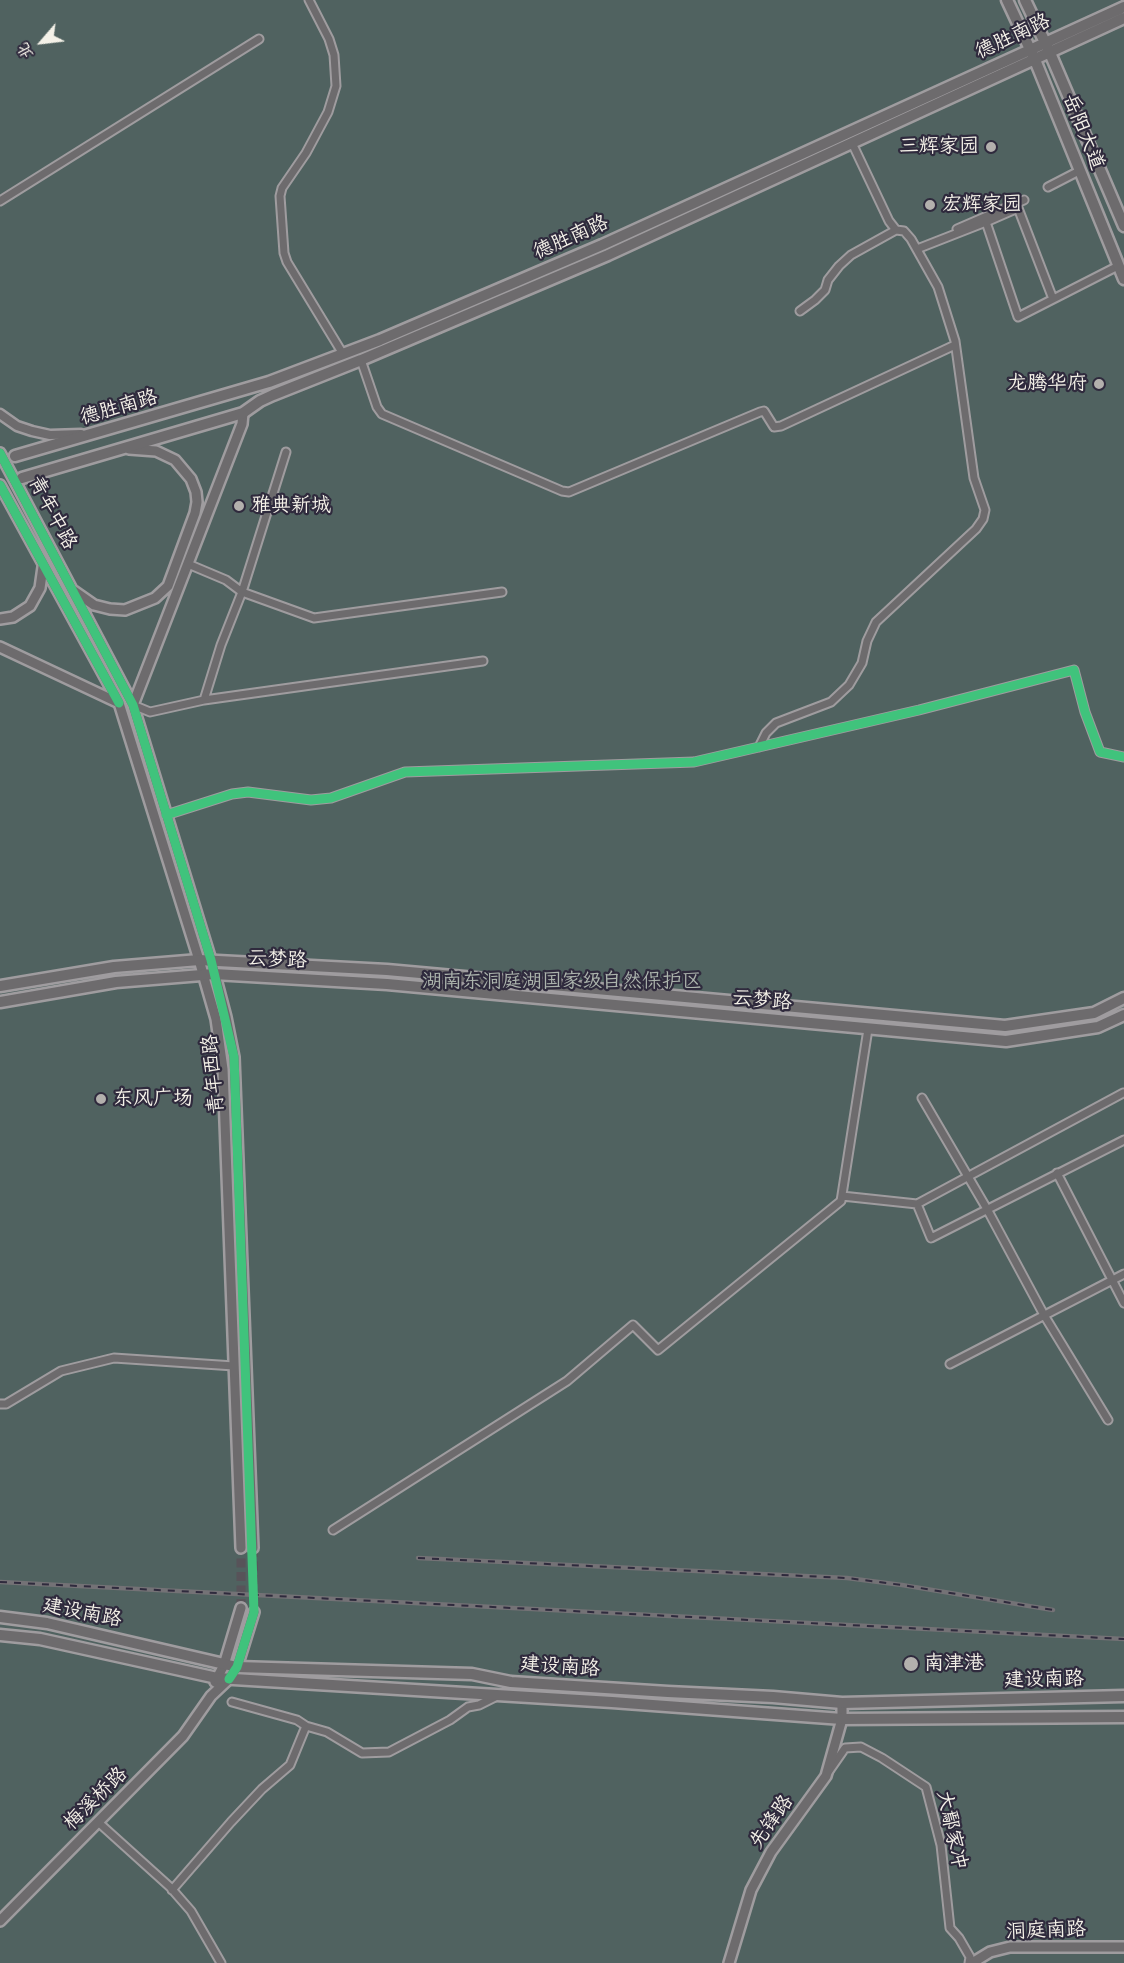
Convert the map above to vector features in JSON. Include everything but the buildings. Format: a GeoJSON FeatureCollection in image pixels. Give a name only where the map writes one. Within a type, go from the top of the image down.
{"type":"FeatureCollection","features":[{"type":"Feature","properties":{"kind":"main road","name":"岳阳大道"},"geometry":{"type":"LineString","coordinates":[[1007,0],[1033,55],[1124,279]]}},
{"type":"Feature","properties":{"kind":"main road","name":"岳阳大道"},"geometry":{"type":"LineString","coordinates":[[1025,0],[1048,47],[1124,226]]}},
{"type":"Feature","properties":{"kind":"main road","name":"德胜南路"},"geometry":{"type":"LineString","coordinates":[[22,478],[243,413],[273,394],[361,360],[608,255],[852,143],[1033,55],[1124,7]]}},
{"type":"Feature","properties":{"kind":"main road","name":"德胜南路"},"geometry":{"type":"LineString","coordinates":[[1048,47],[1124,18]]}},
{"type":"Feature","properties":{"kind":"main road","name":"德胜南路"},"geometry":{"type":"LineString","coordinates":[[15,456],[269,382],[380,340],[1033,55]]}},
{"type":"Feature","properties":{"kind":"main road"},"geometry":{"type":"LineString","coordinates":[[133,705],[242,424],[243,413]]}},
{"type":"Feature","properties":{"kind":"main road"},"geometry":{"type":"LineString","coordinates":[[72,589],[94,605],[110,609],[125,610],[155,598],[168,586],[195,513],[197,502],[191,479],[175,460],[146,449],[117,449]]}},
{"type":"Feature","properties":{"kind":"main road","name":"青年中路"},"geometry":{"type":"LineString","coordinates":[[0,453],[72,589]]}},
{"type":"Feature","properties":{"kind":"main road","name":"青年中路"},"geometry":{"type":"LineString","coordinates":[[0,485],[43,564]]}},
{"type":"Feature","properties":{"kind":"main road"},"geometry":{"type":"LineString","coordinates":[[0,619],[13,617],[30,606],[40,588],[43,564]]}},
{"type":"Feature","properties":{"kind":"main road","name":"青年西路"},"geometry":{"type":"LineString","coordinates":[[43,564],[119,703],[200,960],[209,974],[226,1017],[234,1058],[253,1548]]}},
{"type":"Feature","properties":{"kind":"main road","name":"青年西路"},"geometry":{"type":"LineString","coordinates":[[72,589],[133,705],[211,960],[209,974],[224,1069],[241,1548]]}},
{"type":"Feature","properties":{"kind":"main road"},"geometry":{"type":"LineString","coordinates":[[0,647],[119,703]]}},
{"type":"Feature","properties":{"kind":"main road"},"geometry":{"type":"LineString","coordinates":[[0,986],[114,967],[211,960],[387,970],[1005,1026],[1094,1013],[1124,998]]}},
{"type":"Feature","properties":{"kind":"main road","name":"云梦路"},"geometry":{"type":"LineString","coordinates":[[0,1002],[116,982],[209,974],[387,984],[1006,1041],[1098,1027],[1124,1016]]}},
{"type":"Feature","properties":{"kind":"main road"},"geometry":{"type":"LineString","coordinates":[[211,1696],[224,1665],[241,1608]]}},
{"type":"Feature","properties":{"kind":"main road"},"geometry":{"type":"LineString","coordinates":[[211,1696],[229,1679],[237,1667],[254,1612]]}},
{"type":"Feature","properties":{"kind":"main road","name":"建设南路"},"geometry":{"type":"LineString","coordinates":[[0,1617],[57,1625],[237,1667],[472,1674],[511,1682],[773,1696],[842,1703],[1124,1696]]}},
{"type":"Feature","properties":{"kind":"main road","name":"建设南路"},"geometry":{"type":"LineString","coordinates":[[0,1635],[40,1639],[229,1679],[842,1719],[1124,1717]]}},
{"type":"Feature","properties":{"kind":"main road","name":"梅溪桥路"},"geometry":{"type":"LineString","coordinates":[[0,1921],[183,1736],[211,1696]]}},
{"type":"Feature","properties":{"kind":"main road","name":"先锋路"},"geometry":{"type":"LineString","coordinates":[[729,1963],[751,1890],[771,1852],[826,1776],[842,1719],[842,1703]]}},
{"type":"Feature","properties":{"kind":"main road","name":"洞庭南路"},"geometry":{"type":"LineString","coordinates":[[971,1963],[990,1952],[1010,1947],[1124,1947]]}},
{"type":"Feature","properties":{"kind":"street"},"geometry":{"type":"LineString","coordinates":[[309,0],[329,39],[334,55],[336,86],[328,112],[306,153],[282,188],[280,196],[284,253],[287,262],[343,354]]}},
{"type":"Feature","properties":{"kind":"street"},"geometry":{"type":"LineString","coordinates":[[0,201],[259,39]]}},
{"type":"Feature","properties":{"kind":"street"},"geometry":{"type":"LineString","coordinates":[[852,143],[896,230]]}},
{"type":"Feature","properties":{"kind":"street"},"geometry":{"type":"LineString","coordinates":[[1048,187],[1079,171]]}},
{"type":"Feature","properties":{"kind":"street"},"geometry":{"type":"LineString","coordinates":[[917,249],[1024,200]]}},
{"type":"Feature","properties":{"kind":"street"},"geometry":{"type":"LineString","coordinates":[[917,249],[1018,208],[1053,299]]}},
{"type":"Feature","properties":{"kind":"street"},"geometry":{"type":"LineString","coordinates":[[986,222],[1018,317],[1118,266]]}},
{"type":"Feature","properties":{"kind":"street"},"geometry":{"type":"LineString","coordinates":[[759,747],[766,733],[776,723],[831,702],[841,693],[862,663],[867,640],[876,622],[976,529],[983,519],[985,510],[974,478],[955,345],[938,287],[904,231],[896,230],[851,255],[828,280],[825,290],[800,311]]}},
{"type":"Feature","properties":{"kind":"street"},"geometry":{"type":"LineString","coordinates":[[361,360],[377,407],[382,414],[569,492],[760,412],[764,411],[774,427],[781,426],[955,345]]}},
{"type":"Feature","properties":{"kind":"street"},"geometry":{"type":"LineString","coordinates":[[0,414],[17,426],[50,435],[94,434]]}},
{"type":"Feature","properties":{"kind":"street"},"geometry":{"type":"LineString","coordinates":[[204,700],[221,645],[242,592],[286,452]]}},
{"type":"Feature","properties":{"kind":"street"},"geometry":{"type":"LineString","coordinates":[[188,564],[226,580],[242,592],[314,618],[502,592]]}},
{"type":"Feature","properties":{"kind":"street"},"geometry":{"type":"LineString","coordinates":[[133,705],[150,712],[204,700],[483,661]]}},
{"type":"Feature","properties":{"kind":"street"},"geometry":{"type":"LineString","coordinates":[[166,815],[232,794],[248,792],[311,800],[325,799],[405,772],[678,764],[711,759],[919,710],[1074,670],[1085,712],[1101,752],[1124,757]]}},
{"type":"Feature","properties":{"kind":"street"},"geometry":{"type":"LineString","coordinates":[[333,1530],[567,1381],[633,1325],[658,1350],[841,1201],[868,1029]]}},
{"type":"Feature","properties":{"kind":"street"},"geometry":{"type":"LineString","coordinates":[[842,1196],[917,1204],[1123,1093]]}},
{"type":"Feature","properties":{"kind":"street"},"geometry":{"type":"LineString","coordinates":[[922,1098],[987,1209],[1044,1315],[1108,1420]]}},
{"type":"Feature","properties":{"kind":"street"},"geometry":{"type":"LineString","coordinates":[[917,1204],[931,1238],[1124,1140]]}},
{"type":"Feature","properties":{"kind":"street"},"geometry":{"type":"LineString","coordinates":[[1057,1173],[1124,1303]]}},
{"type":"Feature","properties":{"kind":"street"},"geometry":{"type":"LineString","coordinates":[[950,1364],[1124,1274]]}},
{"type":"Feature","properties":{"kind":"street"},"geometry":{"type":"LineString","coordinates":[[0,1404],[6,1404],[61,1371],[114,1358],[234,1366]]}},
{"type":"Feature","properties":{"kind":"street"},"geometry":{"type":"LineString","coordinates":[[232,1702],[297,1720],[306,1726],[327,1732],[362,1753],[389,1752],[450,1720],[468,1707],[479,1705],[498,1696]]}},
{"type":"Feature","properties":{"kind":"street"},"geometry":{"type":"LineString","coordinates":[[172,1890],[231,1822],[290,1765],[306,1726]]}},
{"type":"Feature","properties":{"kind":"street","name":"大鄢家冲"},"geometry":{"type":"LineString","coordinates":[[826,1776],[845,1748],[861,1747],[926,1787],[941,1845],[950,1928],[959,1938],[971,1963]]}},
{"type":"Feature","properties":{"kind":"street"},"geometry":{"type":"LineString","coordinates":[[98,1822],[172,1890],[191,1911],[221,1963]]}},
{"type":"Feature","properties":{"kind":"green space","name":"湖南东洞庭湖国家级自然保护区"},"geometry":{"type":"Polygon","coordinates":[[[0,0],[1124,0],[1124,1963],[0,1963],[0,0]]]}},
{"type":"Feature","properties":{"kind":"tunnel"},"geometry":{"type":"LineString","coordinates":[[241,1548],[241,1608]]}},
{"type":"Feature","properties":{"kind":"tunnel"},"geometry":{"type":"LineString","coordinates":[[253,1548],[254,1612]]}},
{"type":"Feature","properties":{"kind":"railway"},"geometry":{"type":"LineString","coordinates":[[418,1558],[847,1578],[1053,1610]]}},
{"type":"Feature","properties":{"kind":"railway"},"geometry":{"type":"LineString","coordinates":[[0,1582],[1124,1639]]}},
{"type":"Feature","properties":{"kind":"cycle path"},"geometry":{"type":"LineString","coordinates":[[0,453],[133,705],[211,960],[234,1057],[254,1612],[237,1667],[229,1679]]}},
{"type":"Feature","properties":{"kind":"cycle path"},"geometry":{"type":"LineString","coordinates":[[0,485],[119,703]]}},
{"type":"Feature","properties":{"kind":"cycle path"},"geometry":{"type":"LineString","coordinates":[[166,815],[232,794],[248,792],[311,800],[331,798],[405,772],[694,762],[919,710],[1074,670],[1085,712],[1100,752],[1124,757]]}},
{"type":"Feature","properties":{"kind":"place","name":"三辉家园"},"geometry":{"type":"Point","coordinates":[991,147]}},
{"type":"Feature","properties":{"kind":"place","name":"宏辉家园"},"geometry":{"type":"Point","coordinates":[930,205]}},
{"type":"Feature","properties":{"kind":"place","name":"龙腾华府"},"geometry":{"type":"Point","coordinates":[1099,384]}},
{"type":"Feature","properties":{"kind":"place","name":"雅典新城"},"geometry":{"type":"Point","coordinates":[239,506]}},
{"type":"Feature","properties":{"kind":"place","name":"东风广场"},"geometry":{"type":"Point","coordinates":[101,1099]}},
{"type":"Feature","properties":{"kind":"place","name":"南津港"},"geometry":{"type":"Point","coordinates":[911,1664]}}]}
